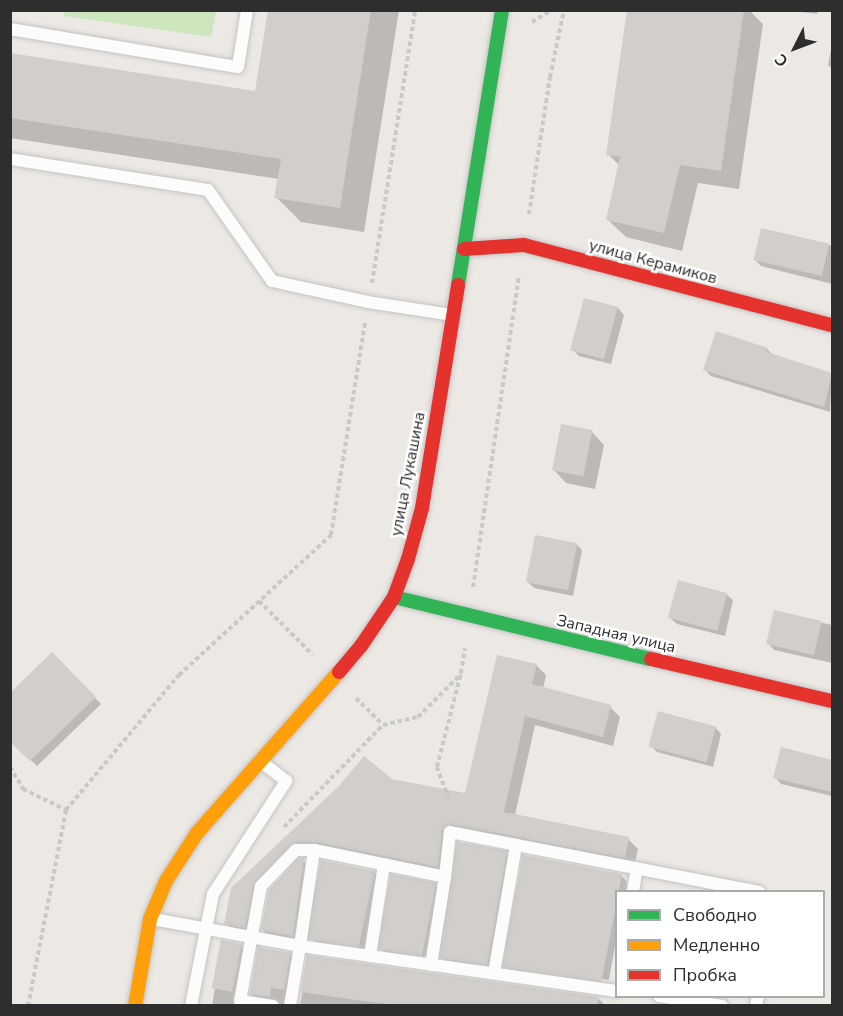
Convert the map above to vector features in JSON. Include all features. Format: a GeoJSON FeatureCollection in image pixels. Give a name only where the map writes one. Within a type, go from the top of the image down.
{"type":"FeatureCollection","features":[{"type":"Feature","properties":{"kind":"main road","name":"улица Лукашина"},"geometry":{"type":"LineString","coordinates":[[135,1005],[150,918],[166,881],[197,834],[361,646],[394,597],[422,508],[502,10]]}},
{"type":"Feature","properties":{"kind":"main road","name":"улица Керамиков"},"geometry":{"type":"LineString","coordinates":[[464,249],[524,245],[832,325]]}},
{"type":"Feature","properties":{"kind":"main road","name":"Западная улица"},"geometry":{"type":"LineString","coordinates":[[394,597],[468,617],[832,701]]}},
{"type":"Feature","properties":{"kind":"lane"},"geometry":{"type":"LineString","coordinates":[[10,29],[238,67],[248,10]]}},
{"type":"Feature","properties":{"kind":"lane"},"geometry":{"type":"LineString","coordinates":[[10,159],[208,190],[272,281],[368,302],[453,315]]}},
{"type":"Feature","properties":{"kind":"lane"},"geometry":{"type":"LineString","coordinates":[[191,1005],[213,894],[286,781],[261,762]]}},
{"type":"Feature","properties":{"kind":"lane"},"geometry":{"type":"LineString","coordinates":[[431,965],[450,832],[754,890]]}},
{"type":"Feature","properties":{"kind":"lane"},"geometry":{"type":"LineString","coordinates":[[494,973],[516,845]]}},
{"type":"Feature","properties":{"kind":"lane"},"geometry":{"type":"LineString","coordinates":[[273,1005],[240,1001],[261,886],[296,850],[314,850],[445,877]]}},
{"type":"Feature","properties":{"kind":"lane"},"geometry":{"type":"LineString","coordinates":[[290,1005],[314,850]]}},
{"type":"Feature","properties":{"kind":"lane"},"geometry":{"type":"LineString","coordinates":[[370,956],[384,864]]}},
{"type":"Feature","properties":{"kind":"lane"},"geometry":{"type":"LineString","coordinates":[[633,890],[637,868]]}},
{"type":"Feature","properties":{"kind":"lane"},"geometry":{"type":"LineString","coordinates":[[150,918],[300,946],[431,965],[615,987]]}},
{"type":"Feature","properties":{"kind":"lane"},"geometry":{"type":"LineString","coordinates":[[673,998],[722,1005]]}},
{"type":"Feature","properties":{"kind":"path"},"geometry":{"type":"LineString","coordinates":[[28,1005],[66,810],[179,675],[331,535],[368,302],[382,229],[415,10]]}},
{"type":"Feature","properties":{"kind":"path"},"geometry":{"type":"LineString","coordinates":[[449,799],[437,767],[461,673],[550,77],[564,10]]}},
{"type":"Feature","properties":{"kind":"path"},"geometry":{"type":"LineString","coordinates":[[279,832],[384,725],[418,717],[461,673]]}},
{"type":"Feature","properties":{"kind":"path"},"geometry":{"type":"LineString","coordinates":[[10,767],[23,789],[66,810]]}},
{"type":"Feature","properties":{"kind":"green space"},"geometry":{"type":"Polygon","coordinates":[[[65,10],[216,11],[211,37],[64,16],[65,10]]]}},
{"type":"Feature","properties":{"kind":"building"},"geometry":{"type":"Polygon","coordinates":[[[268,10],[371,10],[340,208],[274,198],[281,159],[10,118],[10,53],[255,91],[268,10]]]}},
{"type":"Feature","properties":{"kind":"building"},"geometry":{"type":"Polygon","coordinates":[[[627,10],[744,10],[721,171],[680,165],[664,233],[606,220],[620,157],[606,155],[627,10]]]}},
{"type":"Feature","properties":{"kind":"building"},"geometry":{"type":"Polygon","coordinates":[[[761,228],[829,244],[822,276],[754,260],[761,228]]]}},
{"type":"Feature","properties":{"kind":"building"},"geometry":{"type":"Polygon","coordinates":[[[584,298],[618,307],[604,359],[570,350],[584,298]]]}},
{"type":"Feature","properties":{"kind":"building"},"geometry":{"type":"Polygon","coordinates":[[[716,331],[768,348],[767,352],[832,373],[824,407],[703,370],[716,331]]]}},
{"type":"Feature","properties":{"kind":"building"},"geometry":{"type":"Polygon","coordinates":[[[561,424],[592,430],[583,476],[552,470],[561,424]]]}},
{"type":"Feature","properties":{"kind":"building"},"geometry":{"type":"Polygon","coordinates":[[[535,535],[577,543],[568,590],[526,582],[535,535]]]}},
{"type":"Feature","properties":{"kind":"building"},"geometry":{"type":"Polygon","coordinates":[[[678,580],[727,593],[717,631],[668,618],[678,580]]]}},
{"type":"Feature","properties":{"kind":"building"},"geometry":{"type":"Polygon","coordinates":[[[774,610],[822,621],[814,655],[766,644],[774,610]]]}},
{"type":"Feature","properties":{"kind":"building"},"geometry":{"type":"Polygon","coordinates":[[[52,652],[96,697],[30,761],[10,742],[10,693],[52,652]]]}},
{"type":"Feature","properties":{"kind":"building"},"geometry":{"type":"Polygon","coordinates":[[[497,655],[537,664],[532,684],[611,705],[603,737],[525,716],[504,812],[629,837],[625,858],[451,824],[442,830],[438,867],[316,842],[296,842],[255,881],[245,928],[224,924],[231,888],[339,786],[364,756],[392,779],[465,793],[497,655]]]}},
{"type":"Feature","properties":{"kind":"building"},"geometry":{"type":"Polygon","coordinates":[[[658,711],[716,727],[706,762],[648,747],[658,711]]]}},
{"type":"Feature","properties":{"kind":"building"},"geometry":{"type":"Polygon","coordinates":[[[781,747],[832,760],[832,792],[773,778],[781,747]]]}},
{"type":"Feature","properties":{"kind":"building"},"geometry":{"type":"Polygon","coordinates":[[[457,842],[507,851],[487,966],[437,957],[457,842]]]}},
{"type":"Feature","properties":{"kind":"building"},"geometry":{"type":"Polygon","coordinates":[[[523,855],[622,874],[619,890],[615,890],[615,911],[600,986],[501,967],[523,855]]]}},
{"type":"Feature","properties":{"kind":"building"},"geometry":{"type":"Polygon","coordinates":[[[299,858],[304,858],[293,936],[261,930],[269,890],[299,858]]]}},
{"type":"Feature","properties":{"kind":"building"},"geometry":{"type":"Polygon","coordinates":[[[321,860],[375,871],[358,950],[304,938],[321,860]]]}},
{"type":"Feature","properties":{"kind":"building"},"geometry":{"type":"Polygon","coordinates":[[[391,874],[436,883],[422,957],[376,949],[391,874]]]}},
{"type":"Feature","properties":{"kind":"building"},"geometry":{"type":"Polygon","coordinates":[[[221,940],[242,944],[232,992],[212,988],[221,940]]]}},
{"type":"Feature","properties":{"kind":"building"},"geometry":{"type":"Polygon","coordinates":[[[258,947],[291,953],[284,990],[271,988],[270,997],[250,994],[258,947]]]}},
{"type":"Feature","properties":{"kind":"building"},"geometry":{"type":"Polygon","coordinates":[[[307,955],[599,997],[597,1005],[395,1005],[349,999],[301,992],[307,955]]]}},
{"type":"Feature","properties":{"kind":"traffic: fast"},"geometry":{"type":"LineString","coordinates":[[458,285],[502,10]]}},
{"type":"Feature","properties":{"kind":"traffic: fast"},"geometry":{"type":"LineString","coordinates":[[394,597],[651,659]]}},
{"type":"Feature","properties":{"kind":"traffic: slow"},"geometry":{"type":"LineString","coordinates":[[135,1006],[150,919],[166,881],[197,833],[339,672]]}},
{"type":"Feature","properties":{"kind":"traffic: jam"},"geometry":{"type":"LineString","coordinates":[[464,249],[524,245],[832,325]]}},
{"type":"Feature","properties":{"kind":"traffic: jam"},"geometry":{"type":"LineString","coordinates":[[339,672],[361,646],[394,597],[408,559],[422,508],[458,285]]}},
{"type":"Feature","properties":{"kind":"traffic: jam"},"geometry":{"type":"LineString","coordinates":[[651,659],[832,701]]}}]}
